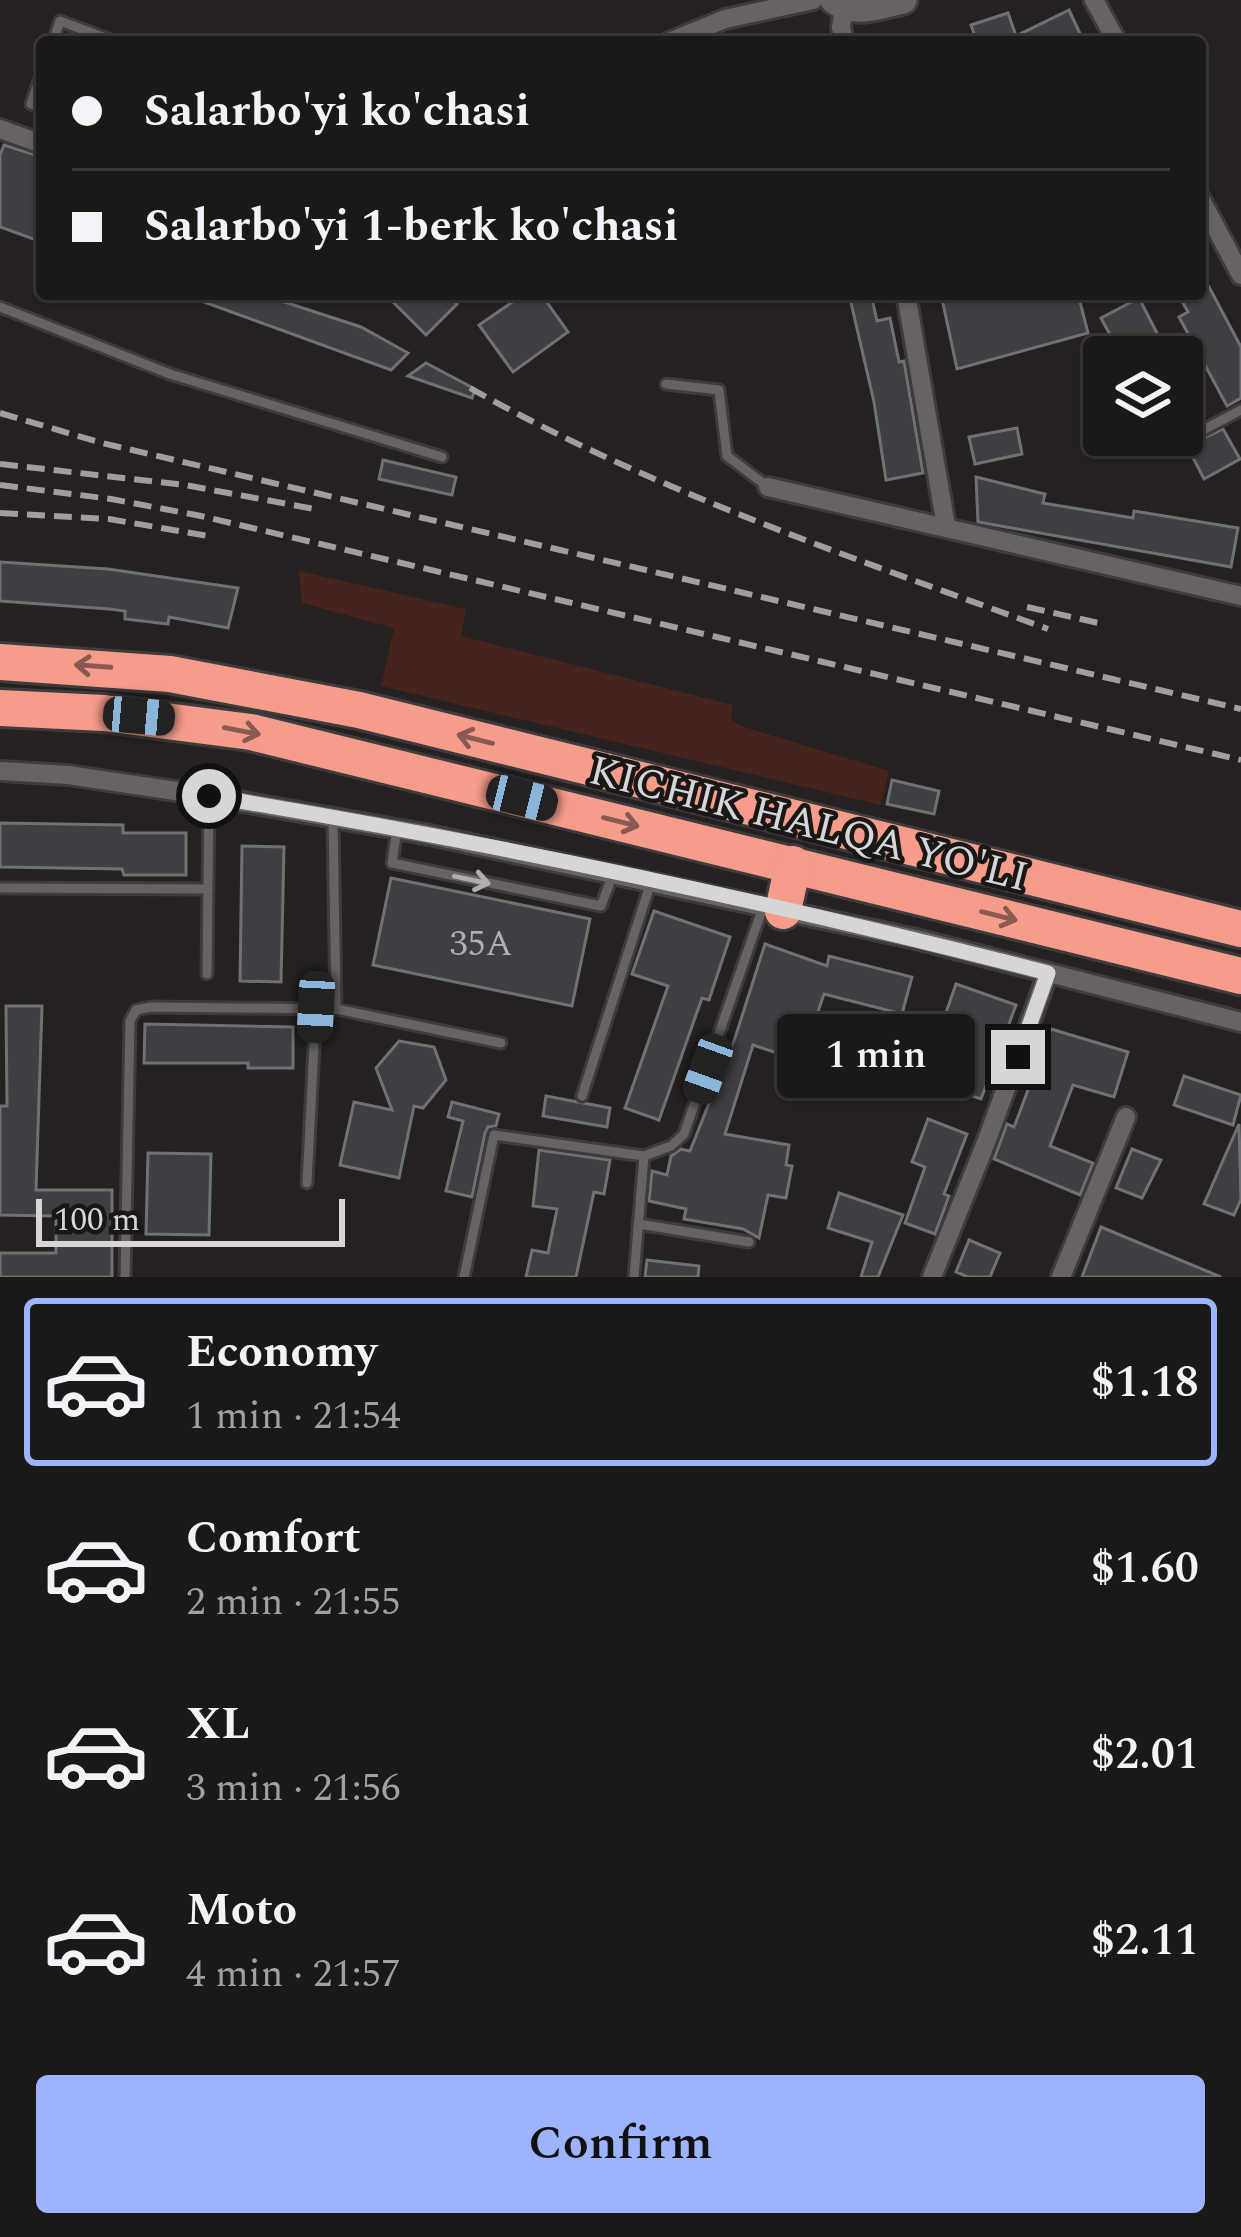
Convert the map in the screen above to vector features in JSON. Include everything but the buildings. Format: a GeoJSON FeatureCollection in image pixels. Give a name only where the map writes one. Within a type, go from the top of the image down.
{"type":"FeatureCollection","features":[{"type":"Feature","properties":{"kind":"highway","name":"KICHIK HALQA YO'LI"},"geometry":{"type":"LineString","coordinates":[[0,662],[170,674],[339,706],[1241,929]]}},
{"type":"Feature","properties":{"kind":"highway","name":"KICHIK HALQA YO'LI"},"geometry":{"type":"LineString","coordinates":[[0,708],[127,715],[251,732],[1241,976]]}},
{"type":"Feature","properties":{"kind":"highway"},"geometry":{"type":"LineString","coordinates":[[773,909],[794,864]]}},
{"type":"Feature","properties":{"kind":"street"},"geometry":{"type":"LineString","coordinates":[[684,36],[725,19],[813,0]]}},
{"type":"Feature","properties":{"kind":"street"},"geometry":{"type":"LineString","coordinates":[[843,36],[839,3],[863,9],[903,0]]}},
{"type":"Feature","properties":{"kind":"street"},"geometry":{"type":"LineString","coordinates":[[1094,0],[1114,36]]}},
{"type":"Feature","properties":{"kind":"street"},"geometry":{"type":"LineString","coordinates":[[0,129],[36,142]]}},
{"type":"Feature","properties":{"kind":"street"},"geometry":{"type":"LineString","coordinates":[[1206,209],[1241,275]]}},
{"type":"Feature","properties":{"kind":"street"},"geometry":{"type":"LineString","coordinates":[[907,300],[946,526]]}},
{"type":"Feature","properties":{"kind":"street"},"geometry":{"type":"LineString","coordinates":[[768,487],[1241,596]]}},
{"type":"Feature","properties":{"kind":"street"},"geometry":{"type":"LineString","coordinates":[[0,771],[68,775],[397,829],[916,939],[1241,1022]]}},
{"type":"Feature","properties":{"kind":"street"},"geometry":{"type":"LineString","coordinates":[[932,1277],[1048,973]]}},
{"type":"Feature","properties":{"kind":"street"},"geometry":{"type":"LineString","coordinates":[[1061,1277],[1126,1117]]}},
{"type":"Feature","properties":{"kind":"lane"},"geometry":{"type":"LineString","coordinates":[[55,36],[60,21],[100,36]]}},
{"type":"Feature","properties":{"kind":"lane"},"geometry":{"type":"LineString","coordinates":[[0,307],[170,374],[442,457]]}},
{"type":"Feature","properties":{"kind":"lane"},"geometry":{"type":"LineString","coordinates":[[666,384],[719,390],[727,456],[768,487]]}},
{"type":"Feature","properties":{"kind":"lane"},"geometry":{"type":"LineString","coordinates":[[1203,430],[1241,410]]}},
{"type":"Feature","properties":{"kind":"lane"},"geometry":{"type":"LineString","coordinates":[[207,974],[209,796]]}},
{"type":"Feature","properties":{"kind":"lane"},"geometry":{"type":"LineString","coordinates":[[333,818],[336,1010]]}},
{"type":"Feature","properties":{"kind":"lane"},"geometry":{"type":"LineString","coordinates":[[397,829],[392,863],[531,892],[601,906],[613,873]]}},
{"type":"Feature","properties":{"kind":"lane"},"geometry":{"type":"LineString","coordinates":[[582,1096],[650,882]]}},
{"type":"Feature","properties":{"kind":"lane"},"geometry":{"type":"LineString","coordinates":[[0,888],[208,889]]}},
{"type":"Feature","properties":{"kind":"lane"},"geometry":{"type":"LineString","coordinates":[[464,1277],[494,1135],[644,1156],[671,1146],[684,1134],[773,909]]}},
{"type":"Feature","properties":{"kind":"lane"},"geometry":{"type":"LineString","coordinates":[[307,1183],[316,1007]]}},
{"type":"Feature","properties":{"kind":"lane"},"geometry":{"type":"LineString","coordinates":[[125,1277],[128,1039],[136,1010],[316,1007],[501,1043]]}},
{"type":"Feature","properties":{"kind":"lane"},"geometry":{"type":"LineString","coordinates":[[634,1277],[644,1156]]}},
{"type":"Feature","properties":{"kind":"lane"},"geometry":{"type":"LineString","coordinates":[[639,1223],[749,1242]]}},
{"type":"Feature","properties":{"kind":"shaded area"},"geometry":{"type":"Polygon","coordinates":[[[299,571],[466,609],[461,636],[733,705],[731,719],[741,726],[889,771],[881,805],[381,686],[394,628],[302,603],[299,571]]]}},
{"type":"Feature","properties":{"kind":"railway"},"geometry":{"type":"LineString","coordinates":[[470,388],[681,491],[1048,629]]}},
{"type":"Feature","properties":{"kind":"railway"},"geometry":{"type":"LineString","coordinates":[[0,413],[102,443],[1241,709]]}},
{"type":"Feature","properties":{"kind":"railway"},"geometry":{"type":"LineString","coordinates":[[0,464],[185,485],[320,510]]}},
{"type":"Feature","properties":{"kind":"railway"},"geometry":{"type":"LineString","coordinates":[[0,485],[201,516],[1241,760]]}},
{"type":"Feature","properties":{"kind":"railway"},"geometry":{"type":"LineString","coordinates":[[0,513],[109,519],[214,537]]}},
{"type":"Feature","properties":{"kind":"railway"},"geometry":{"type":"LineString","coordinates":[[1027,607],[1103,624]]}},
{"type":"Feature","properties":{"kind":"route"},"geometry":{"type":"LineString","coordinates":[[209,796],[538,857],[916,939],[1048,973],[1018,1057]]}}]}
